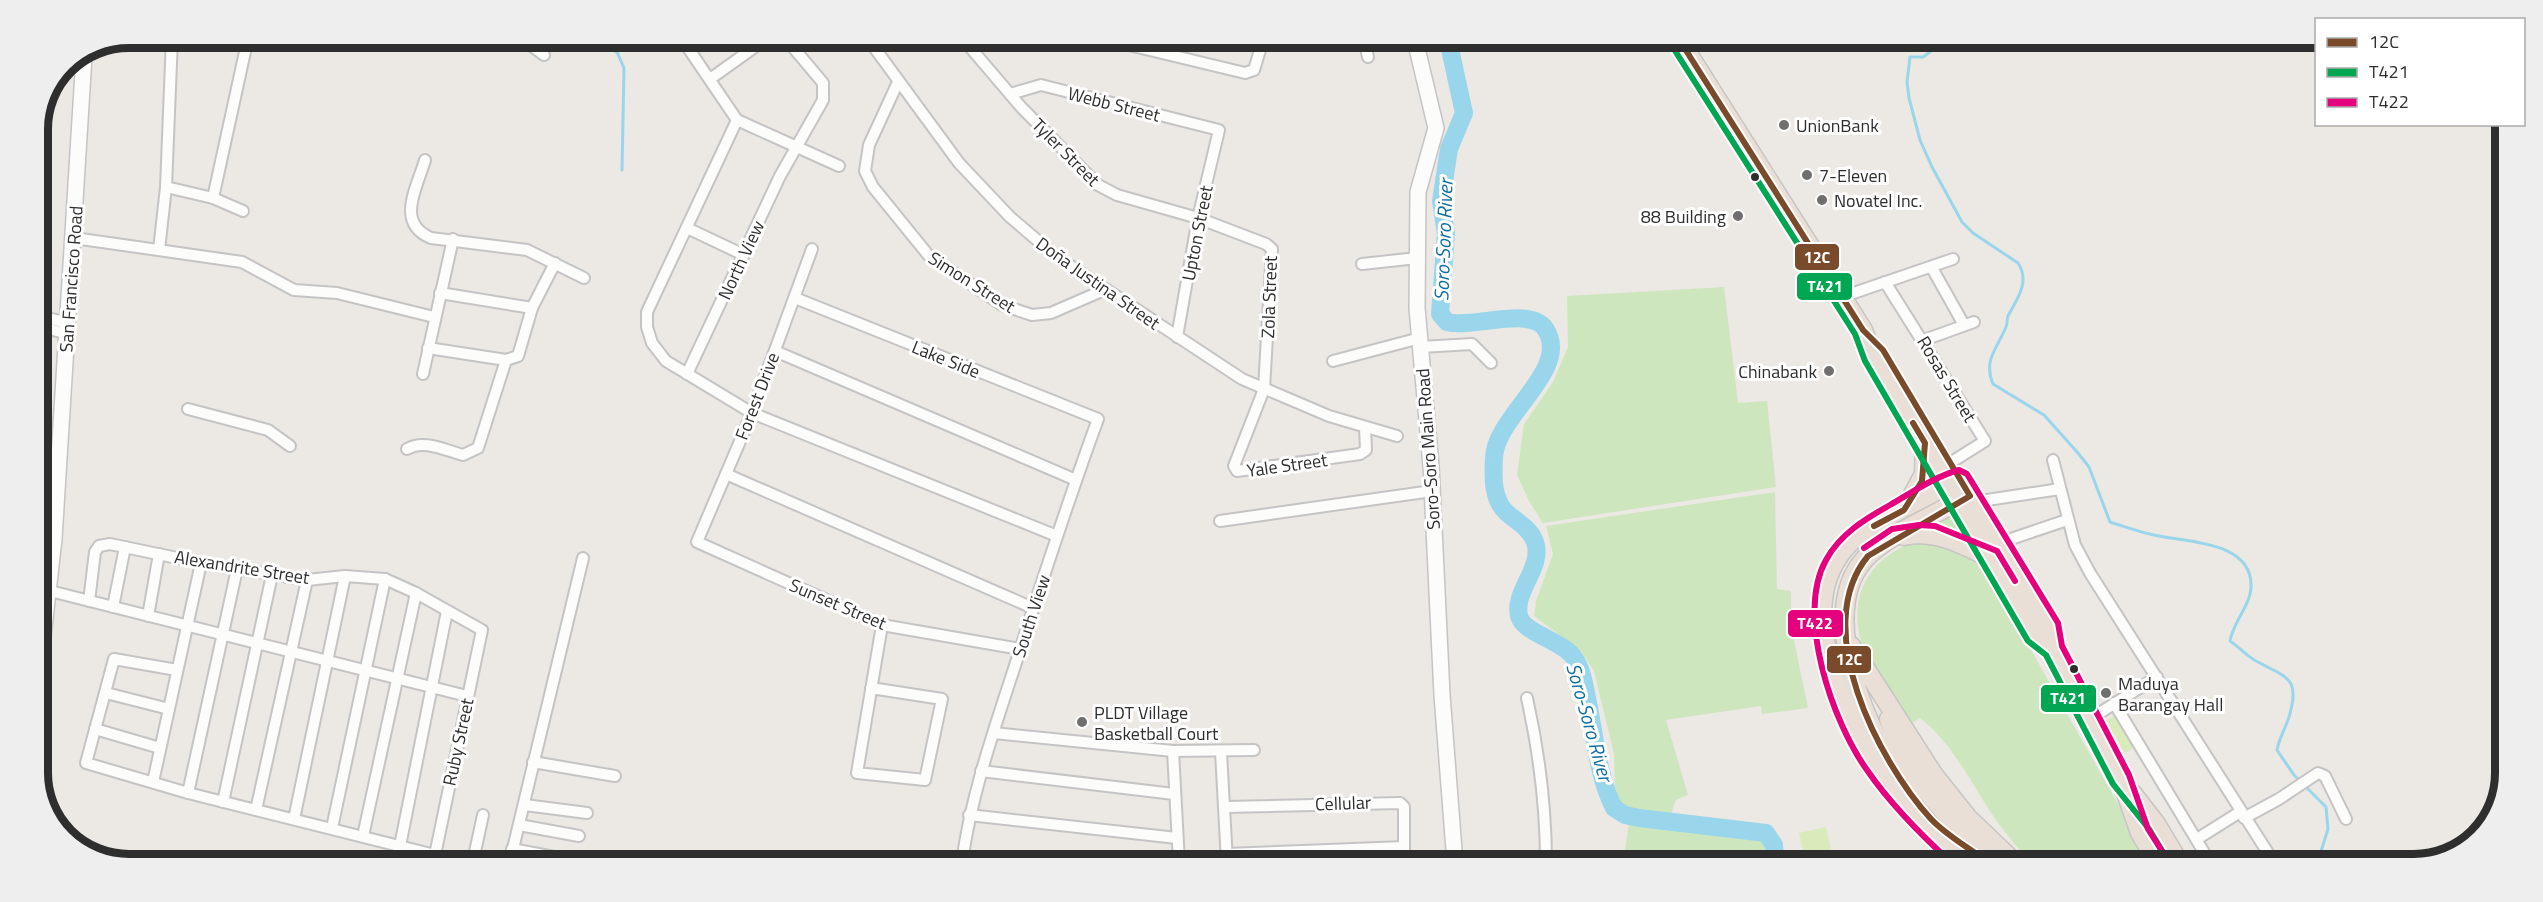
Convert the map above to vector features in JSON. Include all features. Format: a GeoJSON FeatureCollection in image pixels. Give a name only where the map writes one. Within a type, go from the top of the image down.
{"type":"FeatureCollection","features":[{"type":"Feature","properties":{"kind":"highway"},"geometry":{"type":"LineString","coordinates":[[1684,48],[1863,330],[1873,356],[1925,443],[1953,476]]}},
{"type":"Feature","properties":{"kind":"highway"},"geometry":{"type":"LineString","coordinates":[[1863,330],[1883,350],[1995,551],[2036,636],[2053,649],[2121,779],[2140,833],[2153,854]]}},
{"type":"Feature","properties":{"kind":"highway"},"geometry":{"type":"LineString","coordinates":[[1904,510],[1918,489],[1924,474],[1925,443]]}},
{"type":"Feature","properties":{"kind":"highway"},"geometry":{"type":"LineString","coordinates":[[1953,476],[1904,510],[1851,541],[1830,572],[1823,608],[1824,646],[1852,726],[1872,762],[1928,829],[1968,854]]}},
{"type":"Feature","properties":{"kind":"highway"},"geometry":{"type":"LineString","coordinates":[[1968,501],[1894,538],[1874,551],[1859,567],[1850,585],[1845,608],[1847,640],[1860,700],[1888,762],[1930,818],[1971,854]]}},
{"type":"Feature","properties":{"kind":"highway"},"geometry":{"type":"LineString","coordinates":[[1894,538],[1933,535],[1960,544],[1995,551]]}},
{"type":"Feature","properties":{"kind":"highway"},"geometry":{"type":"LineString","coordinates":[[1847,640],[1939,782],[1968,818],[2006,854]]}},
{"type":"Feature","properties":{"kind":"highway"},"geometry":{"type":"LineString","coordinates":[[1881,691],[1903,757],[1920,784],[1974,854]]}},
{"type":"Feature","properties":{"kind":"highway"},"geometry":{"type":"LineString","coordinates":[[2121,779],[2156,824],[2174,854]]}},
{"type":"Feature","properties":{"kind":"street"},"geometry":{"type":"LineString","coordinates":[[159,250],[166,187],[172,48]]}},
{"type":"Feature","properties":{"kind":"street"},"geometry":{"type":"LineString","coordinates":[[213,198],[246,48]]}},
{"type":"Feature","properties":{"kind":"street"},"geometry":{"type":"LineString","coordinates":[[535,48],[544,55]]}},
{"type":"Feature","properties":{"kind":"street"},"geometry":{"type":"LineString","coordinates":[[688,48],[737,120],[839,166]]}},
{"type":"Feature","properties":{"kind":"street"},"geometry":{"type":"LineString","coordinates":[[710,79],[753,48]]}},
{"type":"Feature","properties":{"kind":"street","name":"North View"},"geometry":{"type":"LineString","coordinates":[[687,374],[780,176],[823,100],[824,83],[794,48]]}},
{"type":"Feature","properties":{"kind":"street","name":"Doña Justina Street"},"geometry":{"type":"LineString","coordinates":[[874,48],[949,151],[998,205],[1058,258],[1232,373],[1329,416],[1397,436]]}},
{"type":"Feature","properties":{"kind":"street","name":"Tyler Street"},"geometry":{"type":"LineString","coordinates":[[971,48],[1081,171],[1098,185],[1117,195],[1198,218]]}},
{"type":"Feature","properties":{"kind":"street"},"geometry":{"type":"LineString","coordinates":[[1156,48],[1211,66],[1249,72],[1256,65],[1261,48]]}},
{"type":"Feature","properties":{"kind":"street"},"geometry":{"type":"LineString","coordinates":[[1366,48],[1368,57]]}},
{"type":"Feature","properties":{"kind":"street","name":"Soro-Soro Main Road"},"geometry":{"type":"LineString","coordinates":[[1417,48],[1436,128],[1418,192],[1417,258],[1420,342],[1432,491],[1442,695],[1454,854]]}},
{"type":"Feature","properties":{"kind":"street","name":"San Francisco Road"},"geometry":{"type":"LineString","coordinates":[[48,606],[74,238],[84,62]]}},
{"type":"Feature","properties":{"kind":"street","name":"Simon Street"},"geometry":{"type":"LineString","coordinates":[[898,82],[868,145],[865,171],[873,187],[929,256],[1002,305],[1032,315],[1051,313],[1104,290]]}},
{"type":"Feature","properties":{"kind":"street","name":"Webb Street"},"geometry":{"type":"LineString","coordinates":[[1010,93],[1041,85],[1219,130]]}},
{"type":"Feature","properties":{"kind":"street"},"geometry":{"type":"LineString","coordinates":[[737,120],[647,312],[647,327],[652,343],[666,361],[752,413],[1057,536]]}},
{"type":"Feature","properties":{"kind":"street","name":"Upton Street"},"geometry":{"type":"LineString","coordinates":[[1177,337],[1198,218],[1219,130]]}},
{"type":"Feature","properties":{"kind":"street"},"geometry":{"type":"LineString","coordinates":[[425,160],[409,214],[412,226],[431,238],[527,250],[584,278]]}},
{"type":"Feature","properties":{"kind":"street"},"geometry":{"type":"LineString","coordinates":[[166,187],[213,198],[243,211]]}},
{"type":"Feature","properties":{"kind":"street","name":"Zola Street"},"geometry":{"type":"LineString","coordinates":[[1198,218],[1266,244],[1272,249],[1264,389]]}},
{"type":"Feature","properties":{"kind":"street"},"geometry":{"type":"LineString","coordinates":[[687,228],[744,255]]}},
{"type":"Feature","properties":{"kind":"street"},"geometry":{"type":"LineString","coordinates":[[74,238],[242,262],[294,290],[337,293],[434,317]]}},
{"type":"Feature","properties":{"kind":"street"},"geometry":{"type":"LineString","coordinates":[[423,374],[453,239]]}},
{"type":"Feature","properties":{"kind":"street","name":"Forest Drive"},"geometry":{"type":"LineString","coordinates":[[698,542],[752,413],[812,249]]}},
{"type":"Feature","properties":{"kind":"street"},"geometry":{"type":"LineString","coordinates":[[1362,264],[1417,258]]}},
{"type":"Feature","properties":{"kind":"street"},"geometry":{"type":"LineString","coordinates":[[1842,297],[1953,259]]}},
{"type":"Feature","properties":{"kind":"street"},"geometry":{"type":"LineString","coordinates":[[429,348],[506,360],[518,356],[532,308],[555,263]]}},
{"type":"Feature","properties":{"kind":"street"},"geometry":{"type":"LineString","coordinates":[[1924,340],[1969,324],[1932,268]]}},
{"type":"Feature","properties":{"kind":"street","name":"Rosas Street"},"geometry":{"type":"LineString","coordinates":[[1886,282],[1985,441],[1953,476]]}},
{"type":"Feature","properties":{"kind":"street"},"geometry":{"type":"LineString","coordinates":[[440,292],[532,308]]}},
{"type":"Feature","properties":{"kind":"street","name":"Lake Side"},"geometry":{"type":"LineString","coordinates":[[795,298],[1098,419]]}},
{"type":"Feature","properties":{"kind":"street"},"geometry":{"type":"LineString","coordinates":[[48,320],[68,328]]}},
{"type":"Feature","properties":{"kind":"street"},"geometry":{"type":"LineString","coordinates":[[48,327],[68,328]]}},
{"type":"Feature","properties":{"kind":"street"},"geometry":{"type":"LineString","coordinates":[[1334,361],[1420,342],[1472,344],[1491,363]]}},
{"type":"Feature","properties":{"kind":"street"},"geometry":{"type":"LineString","coordinates":[[775,351],[1076,480]]}},
{"type":"Feature","properties":{"kind":"street"},"geometry":{"type":"LineString","coordinates":[[407,449],[415,444],[423,444],[463,455],[478,448],[506,360]]}},
{"type":"Feature","properties":{"kind":"street","name":"Yale Street"},"geometry":{"type":"LineString","coordinates":[[1264,389],[1234,466],[1237,471],[1360,454],[1366,450],[1365,427]]}},
{"type":"Feature","properties":{"kind":"street"},"geometry":{"type":"LineString","coordinates":[[188,409],[268,430],[290,446]]}},
{"type":"Feature","properties":{"kind":"street","name":"South View"},"geometry":{"type":"LineString","coordinates":[[963,854],[969,815],[981,771],[1033,608],[1098,419]]}},
{"type":"Feature","properties":{"kind":"street"},"geometry":{"type":"LineString","coordinates":[[2054,460],[2067,520],[2075,545],[2090,573],[2268,854]]}},
{"type":"Feature","properties":{"kind":"street"},"geometry":{"type":"LineString","coordinates":[[726,474],[1033,608]]}},
{"type":"Feature","properties":{"kind":"street"},"geometry":{"type":"LineString","coordinates":[[1968,501],[2060,489]]}},
{"type":"Feature","properties":{"kind":"street"},"geometry":{"type":"LineString","coordinates":[[1220,521],[1432,491]]}},
{"type":"Feature","properties":{"kind":"street"},"geometry":{"type":"LineString","coordinates":[[1995,551],[2067,520]]}},
{"type":"Feature","properties":{"kind":"street","name":"Sunset Street"},"geometry":{"type":"LineString","coordinates":[[698,542],[882,626],[1020,649]]}},
{"type":"Feature","properties":{"kind":"street","name":"Alexandrite Street"},"geometry":{"type":"LineString","coordinates":[[89,601],[95,552],[99,546],[110,544],[201,563],[307,580],[345,576],[385,579],[416,593],[482,630]]}},
{"type":"Feature","properties":{"kind":"street"},"geometry":{"type":"LineString","coordinates":[[112,607],[125,547]]}},
{"type":"Feature","properties":{"kind":"street"},"geometry":{"type":"LineString","coordinates":[[148,616],[159,554]]}},
{"type":"Feature","properties":{"kind":"street"},"geometry":{"type":"LineString","coordinates":[[511,854],[525,805],[533,762],[583,558]]}},
{"type":"Feature","properties":{"kind":"street"},"geometry":{"type":"LineString","coordinates":[[153,782],[201,563]]}},
{"type":"Feature","properties":{"kind":"street"},"geometry":{"type":"LineString","coordinates":[[188,793],[237,569]]}},
{"type":"Feature","properties":{"kind":"street"},"geometry":{"type":"LineString","coordinates":[[223,802],[272,575]]}},
{"type":"Feature","properties":{"kind":"street"},"geometry":{"type":"LineString","coordinates":[[294,819],[345,576]]}},
{"type":"Feature","properties":{"kind":"street"},"geometry":{"type":"LineString","coordinates":[[332,828],[385,579]]}},
{"type":"Feature","properties":{"kind":"street"},"geometry":{"type":"LineString","coordinates":[[256,810],[307,580]]}},
{"type":"Feature","properties":{"kind":"street"},"geometry":{"type":"LineString","coordinates":[[50,591],[467,696]]}},
{"type":"Feature","properties":{"kind":"street"},"geometry":{"type":"LineString","coordinates":[[363,836],[416,593]]}},
{"type":"Feature","properties":{"kind":"street"},"geometry":{"type":"LineString","coordinates":[[177,670],[114,659],[86,763],[188,793],[400,846],[447,611]]}},
{"type":"Feature","properties":{"kind":"street"},"geometry":{"type":"LineString","coordinates":[[872,688],[942,699],[926,780],[857,773],[882,626]]}},
{"type":"Feature","properties":{"kind":"street","name":"Ruby Street"},"geometry":{"type":"LineString","coordinates":[[435,854],[482,630]]}},
{"type":"Feature","properties":{"kind":"street"},"geometry":{"type":"LineString","coordinates":[[2090,718],[2157,677]]}},
{"type":"Feature","properties":{"kind":"street"},"geometry":{"type":"LineString","coordinates":[[105,693],[169,709]]}},
{"type":"Feature","properties":{"kind":"street"},"geometry":{"type":"LineString","coordinates":[[1527,698],[1540,782],[1546,854]]}},
{"type":"Feature","properties":{"kind":"street"},"geometry":{"type":"LineString","coordinates":[[2114,703],[2205,854]]}},
{"type":"Feature","properties":{"kind":"street"},"geometry":{"type":"LineString","coordinates":[[95,729],[160,748]]}},
{"type":"Feature","properties":{"kind":"street"},"geometry":{"type":"LineString","coordinates":[[994,733],[1173,751],[1254,750]]}},
{"type":"Feature","properties":{"kind":"street"},"geometry":{"type":"LineString","coordinates":[[1173,751],[1178,854]]}},
{"type":"Feature","properties":{"kind":"street"},"geometry":{"type":"LineString","coordinates":[[1221,752],[1227,854]]}},
{"type":"Feature","properties":{"kind":"street"},"geometry":{"type":"LineString","coordinates":[[533,762],[615,776]]}},
{"type":"Feature","properties":{"kind":"street"},"geometry":{"type":"LineString","coordinates":[[981,771],[1174,794]]}},
{"type":"Feature","properties":{"kind":"street"},"geometry":{"type":"LineString","coordinates":[[2197,839],[2292,791],[2318,773],[2325,776],[2346,819]]}},
{"type":"Feature","properties":{"kind":"street","name":"Cellular"},"geometry":{"type":"LineString","coordinates":[[1225,807],[1394,801],[1404,807],[1404,854]]}},
{"type":"Feature","properties":{"kind":"street"},"geometry":{"type":"LineString","coordinates":[[525,805],[587,813]]}},
{"type":"Feature","properties":{"kind":"street"},"geometry":{"type":"LineString","coordinates":[[475,854],[483,815]]}},
{"type":"Feature","properties":{"kind":"street"},"geometry":{"type":"LineString","coordinates":[[969,815],[1177,838]]}},
{"type":"Feature","properties":{"kind":"street"},"geometry":{"type":"LineString","coordinates":[[519,825],[579,836]]}},
{"type":"Feature","properties":{"kind":"street","name":"Ruby Street"},"geometry":{"type":"LineString","coordinates":[[400,846],[431,854]]}},
{"type":"Feature","properties":{"kind":"street"},"geometry":{"type":"LineString","coordinates":[[1291,854],[1404,847]]}},
{"type":"Feature","properties":{"kind":"green space"},"geometry":{"type":"Polygon","coordinates":[[[1724,287],[1738,403],[1767,401],[1776,487],[1543,523],[1530,503],[1517,475],[1524,424],[1553,382],[1568,347],[1567,296],[1724,287]]]}},
{"type":"Feature","properties":{"kind":"green space"},"geometry":{"type":"Polygon","coordinates":[[[48,416],[56,418],[48,548],[48,416]]]}},
{"type":"Feature","properties":{"kind":"green space"},"geometry":{"type":"Polygon","coordinates":[[[1775,492],[1777,589],[1791,591],[1791,626],[1808,708],[1762,714],[1761,706],[1666,720],[1688,795],[1676,800],[1671,814],[1634,810],[1620,804],[1615,786],[1614,754],[1594,671],[1581,651],[1534,616],[1536,601],[1553,554],[1546,526],[1775,492]]]}},
{"type":"Feature","properties":{"kind":"green space"},"geometry":{"type":"Polygon","coordinates":[[[1958,508],[1977,541],[1948,528],[1927,524],[1958,508]]]}},
{"type":"Feature","properties":{"kind":"green space"},"geometry":{"type":"Polygon","coordinates":[[[1919,540],[1959,551],[1983,565],[2146,854],[2023,854],[1996,820],[1957,758],[1940,737],[1920,718],[1912,723],[1871,668],[1858,626],[1858,608],[1862,590],[1870,574],[1898,549],[1919,540]]]}},
{"type":"Feature","properties":{"kind":"green space"},"geometry":{"type":"Polygon","coordinates":[[[2118,713],[2138,745],[2125,753],[2105,721],[2118,713]]]}},
{"type":"Feature","properties":{"kind":"green space"},"geometry":{"type":"Polygon","coordinates":[[[1629,823],[1765,841],[1767,854],[1624,854],[1629,823]]]}},
{"type":"Feature","properties":{"kind":"green space"},"geometry":{"type":"Polygon","coordinates":[[[1826,827],[1832,854],[1804,854],[1799,833],[1826,827]]]}},
{"type":"Feature","properties":{"kind":"waterway"},"geometry":{"type":"LineString","coordinates":[[607,48],[617,52],[624,68],[622,170]]}},
{"type":"Feature","properties":{"kind":"waterway","name":"Soro-Soro River"},"geometry":{"type":"LineString","coordinates":[[1450,48],[1464,113],[1449,149],[1441,201],[1446,234],[1440,314],[1447,322],[1458,323],[1528,319],[1539,323],[1546,330],[1551,345],[1549,361],[1541,377],[1506,426],[1498,442],[1494,458],[1494,480],[1498,501],[1502,508],[1530,533],[1537,551],[1532,570],[1520,597],[1519,616],[1528,628],[1569,652],[1578,664],[1585,686],[1604,783],[1614,808],[1625,815],[1639,818],[1766,833],[1774,845],[1775,854]]}},
{"type":"Feature","properties":{"kind":"waterway"},"geometry":{"type":"LineString","coordinates":[[1931,48],[1930,52],[1923,57],[1910,57],[1907,82],[1920,140],[1962,222],[1973,233],[2018,263],[2023,276],[2019,296],[2008,316],[2006,327],[1990,361],[1990,376],[1993,384],[2044,415],[2078,453],[2089,467],[2110,522],[2153,535],[2217,547],[2241,560],[2249,571],[2250,593],[2230,641],[2253,659],[2283,676],[2292,687],[2292,706],[2277,750],[2294,775],[2326,807],[2328,829],[2320,854]]}},
{"type":"Feature","properties":{"kind":"transit line","name":"T421"},"geometry":{"type":"LineString","coordinates":[[1673,48],[1855,334],[1865,361],[2028,641],[2046,655],[2113,784],[2149,829],[2164,854]]}},
{"type":"Feature","properties":{"kind":"transit line","name":"12C"},"geometry":{"type":"LineString","coordinates":[[1684,48],[1863,330],[1883,350],[1970,496],[1868,556],[1852,585],[1846,619],[1848,655],[1858,692],[1872,729],[1911,794],[1931,819],[1976,854]]}},
{"type":"Feature","properties":{"kind":"transit line","name":"12C"},"geometry":{"type":"LineString","coordinates":[[1874,526],[1904,510],[1922,481],[1925,443],[1913,423]]}},
{"type":"Feature","properties":{"kind":"transit line","name":"T422"},"geometry":{"type":"LineString","coordinates":[[1942,854],[1896,807],[1876,783],[1854,750],[1831,697],[1822,668],[1816,638],[1815,609],[1817,583],[1826,560],[1838,542],[1871,516],[1941,476],[1959,470],[1967,474],[2058,623],[2062,646],[2129,775],[2148,829],[2164,854]]}},
{"type":"Feature","properties":{"kind":"transit line","name":"T422"},"geometry":{"type":"LineString","coordinates":[[1864,548],[1892,529],[1919,525],[1935,526],[1997,551],[2015,581]]}},
{"type":"Feature","properties":{"kind":"place","name":"UnionBank"},"geometry":{"type":"Point","coordinates":[1784,125]}},
{"type":"Feature","properties":{"kind":"place","name":"7-Eleven"},"geometry":{"type":"Point","coordinates":[1807,175]}},
{"type":"Feature","properties":{"kind":"place","name":"Novatel Inc."},"geometry":{"type":"Point","coordinates":[1822,200]}},
{"type":"Feature","properties":{"kind":"place","name":"88 Building"},"geometry":{"type":"Point","coordinates":[1738,216]}},
{"type":"Feature","properties":{"kind":"place","name":"Chinabank"},"geometry":{"type":"Point","coordinates":[1829,371]}},
{"type":"Feature","properties":{"kind":"place","name":"Maduya Barangay Hall"},"geometry":{"type":"Point","coordinates":[2106,693]}},
{"type":"Feature","properties":{"kind":"place","name":"PLDT Village Basketball Court"},"geometry":{"type":"Point","coordinates":[1082,722]}}]}
